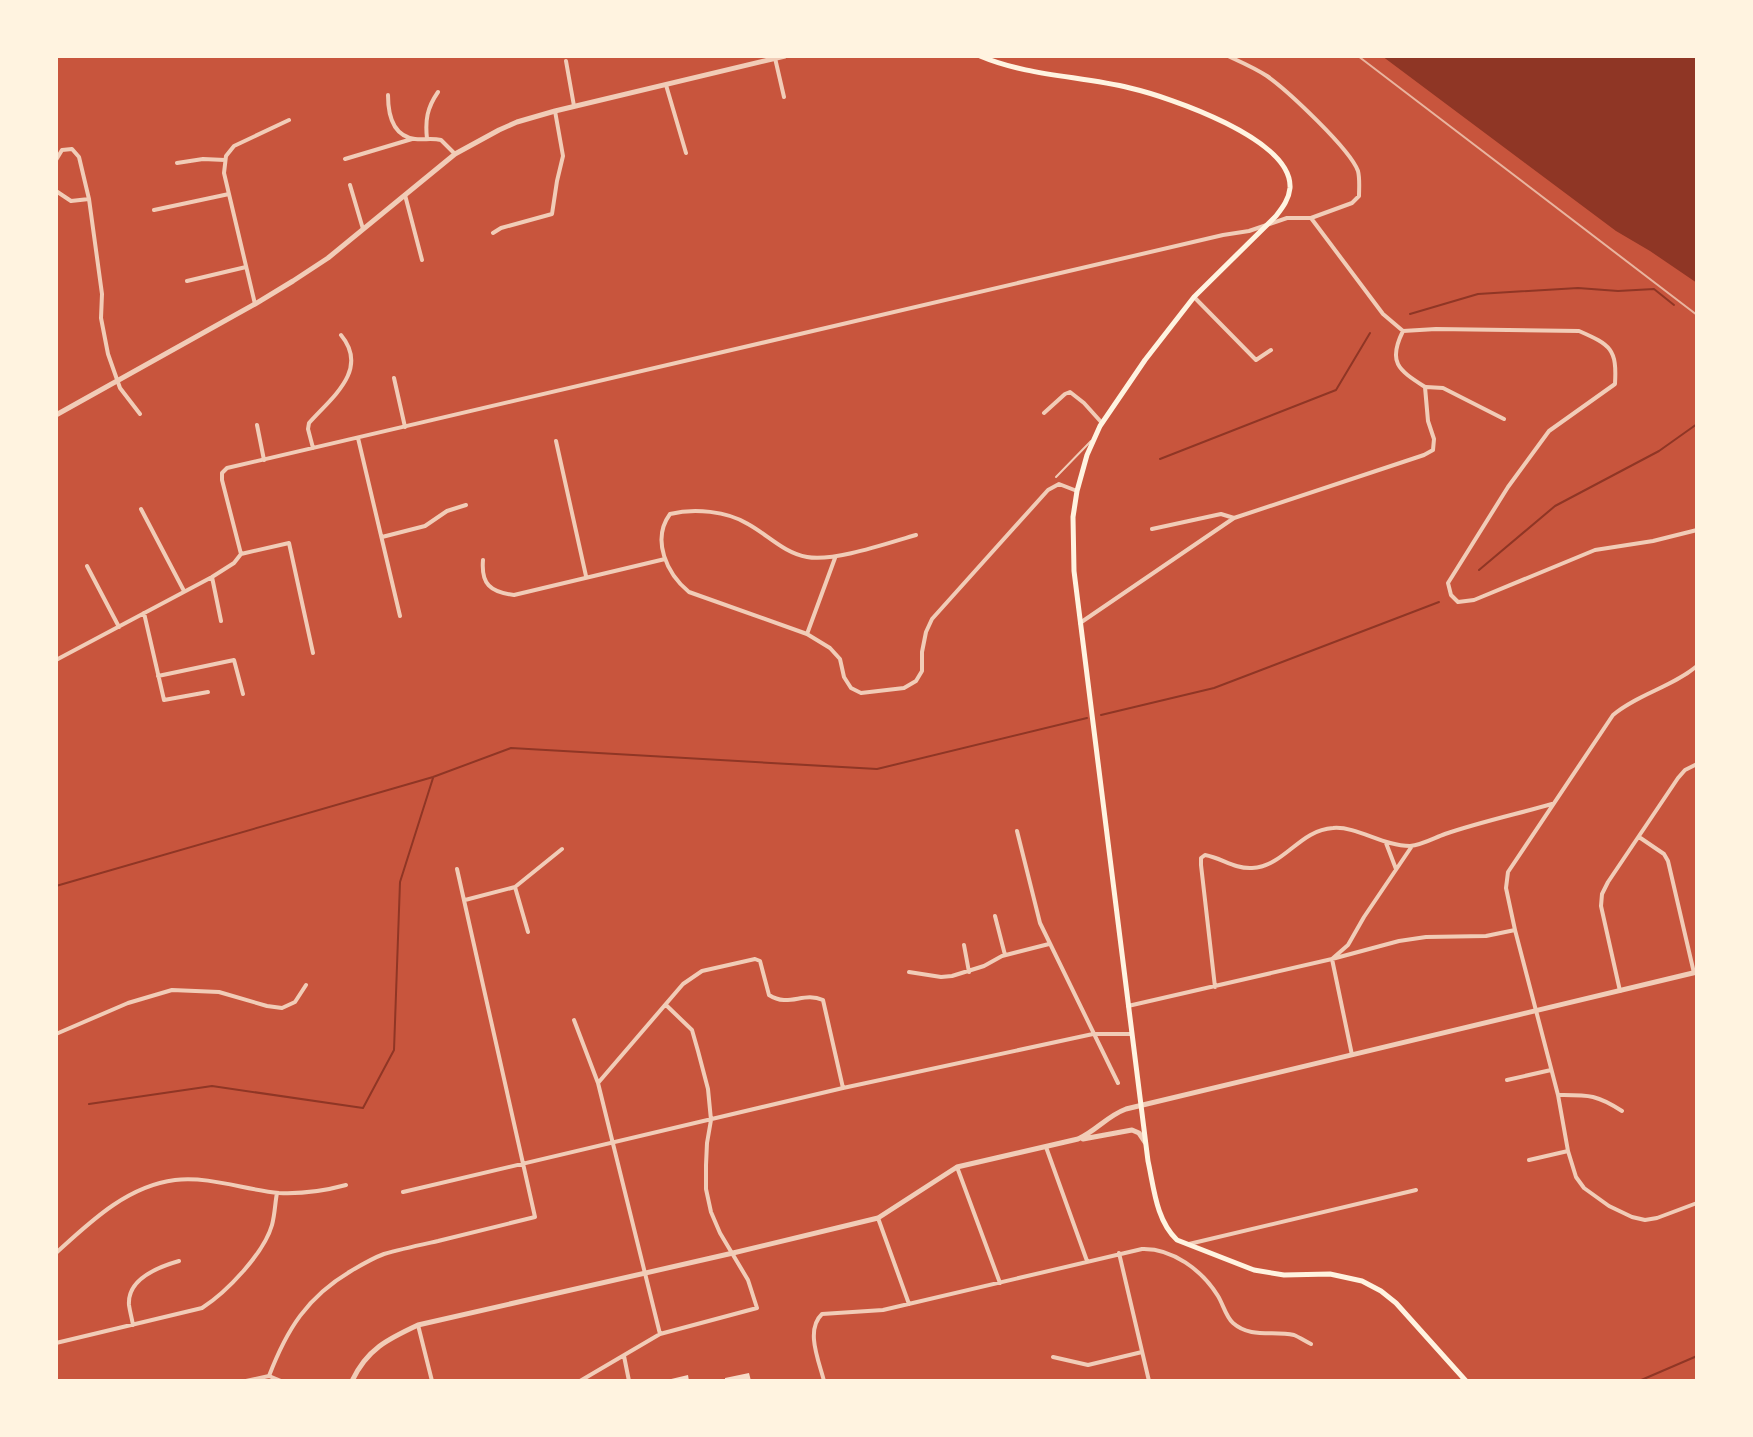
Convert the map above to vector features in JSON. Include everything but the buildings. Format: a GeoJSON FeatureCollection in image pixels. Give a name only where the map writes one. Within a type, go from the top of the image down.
{"type":"FeatureCollection","features":[{"type":"Feature","properties":{"kind":"main road"},"geometry":{"type":"LineString","coordinates":[[980,56],[1026,70],[1134,89],[1190,108],[1246,134],[1273,155],[1289,179],[1285,205],[1194,297],[1145,360],[1102,423],[1082,469],[1073,517],[1080,623],[1145,1142],[1162,1221],[1177,1240],[1254,1270],[1284,1275],[1330,1274],[1362,1281],[1396,1303],[1466,1381]]}},
{"type":"Feature","properties":{"kind":"street"},"geometry":{"type":"LineString","coordinates":[[751,56],[752,64]]}},
{"type":"Feature","properties":{"kind":"street"},"geometry":{"type":"LineString","coordinates":[[56,415],[255,304],[328,258],[455,154],[507,127],[574,106],[785,56]]}},
{"type":"Feature","properties":{"kind":"street"},"geometry":{"type":"LineString","coordinates":[[241,554],[222,480],[222,473],[227,468],[1249,231],[1287,218],[1311,218],[1352,203],[1359,196],[1359,173],[1334,138],[1267,76],[1228,56]]}},
{"type":"Feature","properties":{"kind":"street"},"geometry":{"type":"LineString","coordinates":[[775,58],[784,97]]}},
{"type":"Feature","properties":{"kind":"street"},"geometry":{"type":"LineString","coordinates":[[566,61],[574,106]]}},
{"type":"Feature","properties":{"kind":"street"},"geometry":{"type":"LineString","coordinates":[[666,85],[686,153]]}},
{"type":"Feature","properties":{"kind":"street"},"geometry":{"type":"LineString","coordinates":[[427,139],[426,115],[438,92]]}},
{"type":"Feature","properties":{"kind":"street"},"geometry":{"type":"LineString","coordinates":[[388,95],[388,112],[393,124],[400,133],[412,139]]}},
{"type":"Feature","properties":{"kind":"street"},"geometry":{"type":"LineString","coordinates":[[493,233],[552,214],[563,156],[555,111]]}},
{"type":"Feature","properties":{"kind":"street"},"geometry":{"type":"LineString","coordinates":[[255,304],[224,173],[225,160],[234,146],[289,120]]}},
{"type":"Feature","properties":{"kind":"street"},"geometry":{"type":"LineString","coordinates":[[345,159],[412,139],[441,140],[455,154]]}},
{"type":"Feature","properties":{"kind":"street"},"geometry":{"type":"LineString","coordinates":[[56,160],[62,150],[72,149],[79,157],[89,199],[102,294],[101,318],[108,354],[120,388],[140,414]]}},
{"type":"Feature","properties":{"kind":"street"},"geometry":{"type":"LineString","coordinates":[[177,163],[225,160]]}},
{"type":"Feature","properties":{"kind":"street"},"geometry":{"type":"LineString","coordinates":[[350,185],[363,230]]}},
{"type":"Feature","properties":{"kind":"street"},"geometry":{"type":"LineString","coordinates":[[56,191],[71,201],[89,199]]}},
{"type":"Feature","properties":{"kind":"street"},"geometry":{"type":"LineString","coordinates":[[154,210],[229,194]]}},
{"type":"Feature","properties":{"kind":"street"},"geometry":{"type":"LineString","coordinates":[[405,195],[422,260]]}},
{"type":"Feature","properties":{"kind":"street"},"geometry":{"type":"LineString","coordinates":[[1311,218],[1383,314],[1403,331],[1579,331],[1600,340],[1612,352],[1616,365],[1615,384],[1549,431],[1508,487],[1448,583],[1451,595],[1458,602],[1474,600],[1595,550],[1697,530]]}},
{"type":"Feature","properties":{"kind":"street"},"geometry":{"type":"LineString","coordinates":[[187,281],[246,267]]}},
{"type":"Feature","properties":{"kind":"street"},"geometry":{"type":"LineString","coordinates":[[1194,297],[1256,360],[1271,350]]}},
{"type":"Feature","properties":{"kind":"street"},"geometry":{"type":"LineString","coordinates":[[1403,331],[1394,355],[1397,366],[1425,387],[1443,388],[1504,419]]}},
{"type":"Feature","properties":{"kind":"street"},"geometry":{"type":"LineString","coordinates":[[313,448],[309,423],[339,391],[350,370],[349,345],[341,335]]}},
{"type":"Feature","properties":{"kind":"street"},"geometry":{"type":"LineString","coordinates":[[394,378],[405,427]]}},
{"type":"Feature","properties":{"kind":"street"},"geometry":{"type":"LineString","coordinates":[[1080,623],[1234,518],[1433,450],[1425,387]]}},
{"type":"Feature","properties":{"kind":"street"},"geometry":{"type":"LineString","coordinates":[[1044,413],[1070,392],[1102,423]]}},
{"type":"Feature","properties":{"kind":"street"},"geometry":{"type":"LineString","coordinates":[[257,425],[264,460]]}},
{"type":"Feature","properties":{"kind":"street"},"geometry":{"type":"LineString","coordinates":[[358,438],[400,616]]}},
{"type":"Feature","properties":{"kind":"street"},"geometry":{"type":"LineString","coordinates":[[556,441],[586,576]]}},
{"type":"Feature","properties":{"kind":"street"},"geometry":{"type":"LineString","coordinates":[[916,535],[820,559],[804,557],[785,549],[747,523],[706,511],[686,510],[670,514],[663,523],[662,540],[665,559],[676,581],[689,592],[807,634],[830,648],[840,659],[844,677],[851,688],[861,693],[904,688],[916,681],[922,671],[922,652],[932,619],[1048,490],[1059,484],[1077,491]]}},
{"type":"Feature","properties":{"kind":"street"},"geometry":{"type":"LineString","coordinates":[[382,537],[425,526],[447,511],[466,505]]}},
{"type":"Feature","properties":{"kind":"street"},"geometry":{"type":"LineString","coordinates":[[141,509],[184,591]]}},
{"type":"Feature","properties":{"kind":"street"},"geometry":{"type":"LineString","coordinates":[[1152,529],[1221,514],[1234,518]]}},
{"type":"Feature","properties":{"kind":"street"},"geometry":{"type":"LineString","coordinates":[[56,660],[212,577],[234,563],[241,554],[289,543],[313,653]]}},
{"type":"Feature","properties":{"kind":"street"},"geometry":{"type":"LineString","coordinates":[[807,634],[835,556]]}},
{"type":"Feature","properties":{"kind":"street"},"geometry":{"type":"LineString","coordinates":[[483,560],[485,581],[491,589],[514,595],[665,559]]}},
{"type":"Feature","properties":{"kind":"street"},"geometry":{"type":"LineString","coordinates":[[87,566],[119,627]]}},
{"type":"Feature","properties":{"kind":"street"},"geometry":{"type":"LineString","coordinates":[[212,577],[221,621]]}},
{"type":"Feature","properties":{"kind":"street"},"geometry":{"type":"LineString","coordinates":[[144,613],[164,700],[208,692]]}},
{"type":"Feature","properties":{"kind":"street"},"geometry":{"type":"LineString","coordinates":[[158,676],[234,660],[243,694]]}},
{"type":"Feature","properties":{"kind":"street"},"geometry":{"type":"LineString","coordinates":[[1697,666],[1685,676],[1625,705],[1613,715],[1508,872],[1506,888],[1576,1177],[1584,1188],[1609,1206],[1645,1220],[1697,1203]]}},
{"type":"Feature","properties":{"kind":"street"},"geometry":{"type":"LineString","coordinates":[[1620,991],[1601,906],[1602,894],[1678,778],[1697,764]]}},
{"type":"Feature","properties":{"kind":"street"},"geometry":{"type":"LineString","coordinates":[[1215,987],[1201,858],[1205,855],[1239,868],[1268,865],[1304,837],[1334,827],[1386,843],[1413,846],[1552,804]]}},
{"type":"Feature","properties":{"kind":"street"},"geometry":{"type":"LineString","coordinates":[[1017,831],[1040,923],[1118,1083]]}},
{"type":"Feature","properties":{"kind":"street"},"geometry":{"type":"LineString","coordinates":[[352,1381],[359,1367],[387,1339],[418,1325],[878,1218],[957,1167],[1078,1139],[1112,1115],[1140,1105],[1696,973],[1668,861],[1664,854],[1639,837]]}},
{"type":"Feature","properties":{"kind":"street"},"geometry":{"type":"LineString","coordinates":[[1386,843],[1396,869]]}},
{"type":"Feature","properties":{"kind":"street"},"geometry":{"type":"LineString","coordinates":[[1332,959],[1348,945],[1413,846]]}},
{"type":"Feature","properties":{"kind":"street"},"geometry":{"type":"LineString","coordinates":[[465,900],[515,887],[562,849]]}},
{"type":"Feature","properties":{"kind":"street"},"geometry":{"type":"LineString","coordinates":[[269,1376],[283,1342],[301,1312],[333,1282],[381,1255],[535,1217],[457,869]]}},
{"type":"Feature","properties":{"kind":"street"},"geometry":{"type":"LineString","coordinates":[[515,887],[528,932]]}},
{"type":"Feature","properties":{"kind":"street"},"geometry":{"type":"LineString","coordinates":[[995,916],[1005,955]]}},
{"type":"Feature","properties":{"kind":"street"},"geometry":{"type":"LineString","coordinates":[[1128,1006],[1399,941],[1426,937],[1486,936],[1515,930]]}},
{"type":"Feature","properties":{"kind":"street"},"geometry":{"type":"LineString","coordinates":[[909,972],[941,977],[969,972],[1005,955],[1049,944]]}},
{"type":"Feature","properties":{"kind":"street"},"geometry":{"type":"LineString","coordinates":[[964,945],[969,972]]}},
{"type":"Feature","properties":{"kind":"street"},"geometry":{"type":"LineString","coordinates":[[598,1083],[683,984],[702,971],[755,959],[760,961],[769,995],[779,1002],[814,996],[823,1000],[843,1088]]}},
{"type":"Feature","properties":{"kind":"street"},"geometry":{"type":"LineString","coordinates":[[1332,959],[1352,1055]]}},
{"type":"Feature","properties":{"kind":"street"},"geometry":{"type":"LineString","coordinates":[[56,1034],[128,1003],[172,990],[219,992],[282,1008],[295,1002],[306,985]]}},
{"type":"Feature","properties":{"kind":"street"},"geometry":{"type":"LineString","coordinates":[[580,1381],[660,1334],[757,1308],[748,1280],[711,1212],[706,1189],[711,1120],[708,1089],[692,1030],[666,1005]]}},
{"type":"Feature","properties":{"kind":"street"},"geometry":{"type":"LineString","coordinates":[[574,1020],[598,1083],[660,1334]]}},
{"type":"Feature","properties":{"kind":"street"},"geometry":{"type":"LineString","coordinates":[[403,1192],[843,1088],[1093,1034],[1131,1034]]}},
{"type":"Feature","properties":{"kind":"street"},"geometry":{"type":"LineString","coordinates":[[1507,1080],[1551,1070]]}},
{"type":"Feature","properties":{"kind":"street"},"geometry":{"type":"LineString","coordinates":[[1558,1095],[1602,1098],[1622,1111]]}},
{"type":"Feature","properties":{"kind":"street"},"geometry":{"type":"LineString","coordinates":[[1078,1139],[1132,1130],[1139,1133],[1145,1142]]}},
{"type":"Feature","properties":{"kind":"street"},"geometry":{"type":"LineString","coordinates":[[1046,1147],[1087,1261]]}},
{"type":"Feature","properties":{"kind":"street"},"geometry":{"type":"LineString","coordinates":[[1529,1160],[1568,1151]]}},
{"type":"Feature","properties":{"kind":"street"},"geometry":{"type":"LineString","coordinates":[[957,1167],[1000,1283]]}},
{"type":"Feature","properties":{"kind":"street"},"geometry":{"type":"LineString","coordinates":[[56,1253],[121,1200],[149,1187],[175,1180],[277,1193],[314,1192],[346,1185]]}},
{"type":"Feature","properties":{"kind":"street"},"geometry":{"type":"LineString","coordinates":[[1189,1244],[1416,1190]]}},
{"type":"Feature","properties":{"kind":"street"},"geometry":{"type":"LineString","coordinates":[[56,1343],[202,1308],[217,1298],[262,1245],[272,1226],[277,1193]]}},
{"type":"Feature","properties":{"kind":"street"},"geometry":{"type":"LineString","coordinates":[[878,1218],[909,1304]]}},
{"type":"Feature","properties":{"kind":"street"},"geometry":{"type":"LineString","coordinates":[[824,1381],[812,1331],[815,1320],[822,1314],[883,1310],[1119,1253],[1155,1249],[1170,1253],[1207,1281],[1232,1323],[1251,1333],[1293,1335],[1311,1344]]}},
{"type":"Feature","properties":{"kind":"street"},"geometry":{"type":"LineString","coordinates":[[1119,1253],[1149,1381]]}},
{"type":"Feature","properties":{"kind":"street"},"geometry":{"type":"LineString","coordinates":[[133,1325],[129,1303],[132,1289],[144,1276],[160,1266],[179,1261]]}},
{"type":"Feature","properties":{"kind":"street"},"geometry":{"type":"LineString","coordinates":[[418,1325],[432,1381]]}},
{"type":"Feature","properties":{"kind":"street"},"geometry":{"type":"LineString","coordinates":[[1053,1357],[1088,1365],[1142,1352]]}},
{"type":"Feature","properties":{"kind":"street"},"geometry":{"type":"LineString","coordinates":[[624,1356],[629,1381]]}},
{"type":"Feature","properties":{"kind":"street"},"geometry":{"type":"LineString","coordinates":[[246,1381],[269,1376],[281,1381]]}},
{"type":"Feature","properties":{"kind":"lane"},"geometry":{"type":"LineString","coordinates":[[1056,477],[1093,440]]}},
{"type":"Feature","properties":{"kind":"shaded area"},"geometry":{"type":"Polygon","coordinates":[[[1382,56],[1697,56],[1697,283],[1616,231],[1382,56]]]}},
{"type":"Feature","properties":{"kind":"waterway"},"geometry":{"type":"LineString","coordinates":[[1410,314],[1478,294],[1578,288],[1618,291],[1654,289],[1674,305]]}},
{"type":"Feature","properties":{"kind":"waterway"},"geometry":{"type":"LineString","coordinates":[[1160,459],[1336,390],[1370,333]]}},
{"type":"Feature","properties":{"kind":"waterway"},"geometry":{"type":"LineString","coordinates":[[1479,570],[1555,506],[1659,451],[1697,424]]}},
{"type":"Feature","properties":{"kind":"waterway"},"geometry":{"type":"LineString","coordinates":[[1101,715],[1214,688],[1439,602]]}},
{"type":"Feature","properties":{"kind":"waterway"},"geometry":{"type":"LineString","coordinates":[[56,886],[433,777],[511,748],[877,769],[1087,718]]}},
{"type":"Feature","properties":{"kind":"waterway"},"geometry":{"type":"LineString","coordinates":[[89,1104],[212,1086],[363,1108],[394,1050],[400,882],[433,778]]}},
{"type":"Feature","properties":{"kind":"waterway"},"geometry":{"type":"LineString","coordinates":[[1639,1381],[1697,1356]]}},
{"type":"Feature","properties":{"kind":"railway"},"geometry":{"type":"LineString","coordinates":[[1358,56],[1697,315]]}}]}
